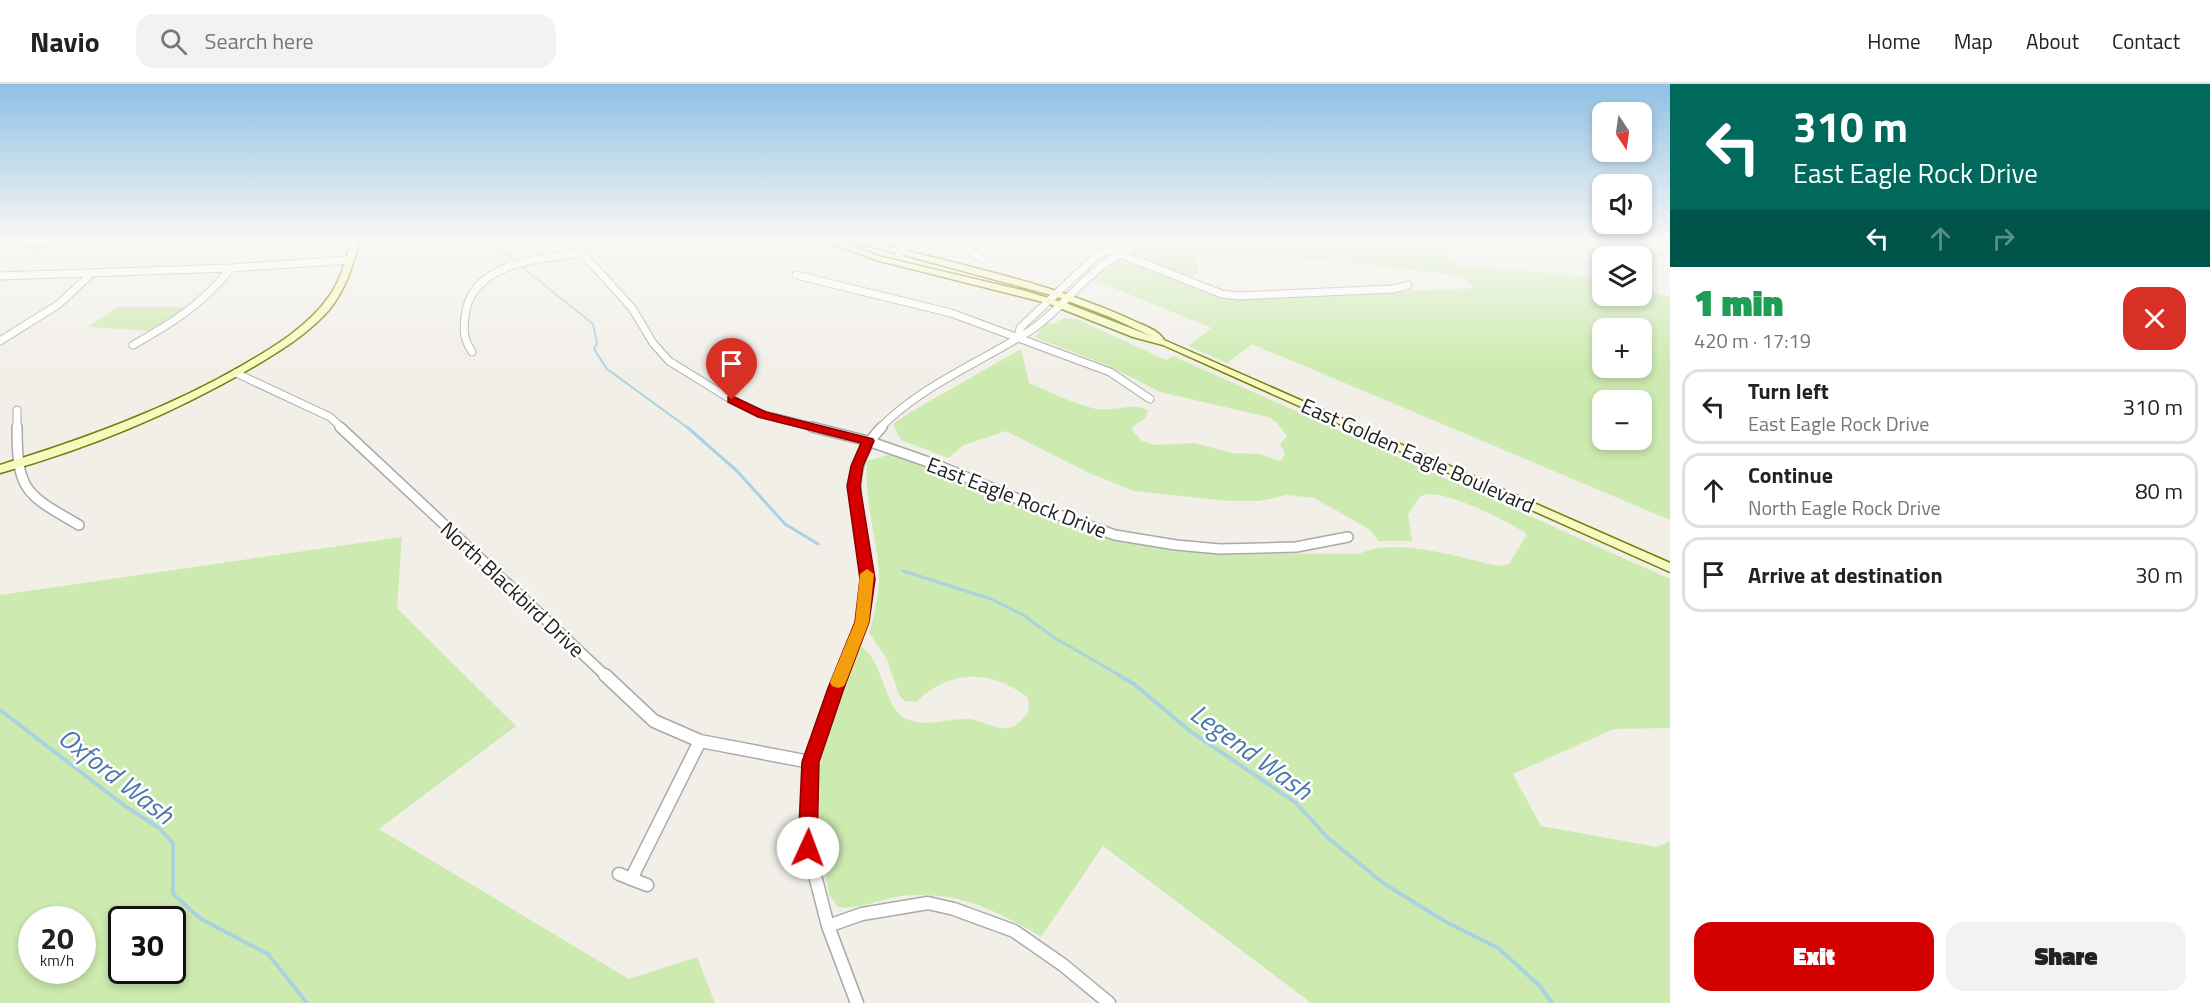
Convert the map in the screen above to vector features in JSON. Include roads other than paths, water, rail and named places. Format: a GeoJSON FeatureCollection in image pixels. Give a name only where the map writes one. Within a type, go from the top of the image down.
{"type":"FeatureCollection","features":[{"type":"Feature","properties":{"kind":"street"},"geometry":{"type":"LineString","coordinates":[[0,341],[59,304],[83,282]]}},
{"type":"Feature","properties":{"kind":"street"},"geometry":{"type":"LineString","coordinates":[[133,345],[173,323],[202,303],[219,282]]}},
{"type":"Feature","properties":{"kind":"street"},"geometry":{"type":"LineString","coordinates":[[0,469],[128,425],[187,400],[285,342],[322,311],[342,282]]}},
{"type":"Feature","properties":{"kind":"street"},"geometry":{"type":"LineString","coordinates":[[472,352],[463,338],[469,294],[481,282]]}},
{"type":"Feature","properties":{"kind":"street","name":"East Eagle Rock Drive"},"geometry":{"type":"LineString","coordinates":[[608,282],[632,308],[653,343],[669,361],[732,400],[762,414],[868,441],[937,465],[1042,509],[1116,535],[1176,545],[1220,549],[1296,547],[1348,537]]}},
{"type":"Feature","properties":{"kind":"street"},"geometry":{"type":"LineString","coordinates":[[826,282],[914,302],[1018,337],[1110,372],[1150,399]]}},
{"type":"Feature","properties":{"kind":"street","name":"East Golden Eagle Boulevard"},"geometry":{"type":"LineString","coordinates":[[989,282],[1059,299]]}},
{"type":"Feature","properties":{"kind":"street","name":"East Golden Eagle Boulevard"},"geometry":{"type":"LineString","coordinates":[[999,282],[1059,299],[1154,334],[1166,343],[1670,568]]}},
{"type":"Feature","properties":{"kind":"street"},"geometry":{"type":"LineString","coordinates":[[857,1003],[828,926],[808,848],[810,762],[862,622],[867,579],[854,486],[857,466],[868,441],[896,412],[940,383],[1033,329],[1074,282]]}},
{"type":"Feature","properties":{"kind":"street"},"geometry":{"type":"LineString","coordinates":[[1059,299],[1081,282]]}},
{"type":"Feature","properties":{"kind":"street"},"geometry":{"type":"LineString","coordinates":[[1191,282],[1222,294],[1239,296],[1393,290],[1408,285]]}},
{"type":"Feature","properties":{"kind":"street","name":"North Blackbird Drive"},"geometry":{"type":"LineString","coordinates":[[236,373],[330,417],[654,721],[700,741],[810,762]]}},
{"type":"Feature","properties":{"kind":"street"},"geometry":{"type":"LineString","coordinates":[[17,410],[18,463],[24,486],[40,501],[79,525]]}},
{"type":"Feature","properties":{"kind":"street"},"geometry":{"type":"LineString","coordinates":[[647,885],[625,877],[700,741]]}},
{"type":"Feature","properties":{"kind":"street"},"geometry":{"type":"LineString","coordinates":[[828,926],[862,914],[928,903],[954,909],[1014,930],[1063,965],[1109,1003]]}},
{"type":"Feature","properties":{"kind":"waterway","name":"Legend Wash"},"geometry":{"type":"LineString","coordinates":[[541,282],[593,324],[597,343],[594,349],[607,369],[688,428]]}},
{"type":"Feature","properties":{"kind":"waterway","name":"Legend Wash"},"geometry":{"type":"LineString","coordinates":[[687,427],[737,471],[785,524],[818,544]]}},
{"type":"Feature","properties":{"kind":"waterway","name":"Legend Wash"},"geometry":{"type":"LineString","coordinates":[[903,571],[991,599],[1025,616],[1053,637],[1121,676]]}},
{"type":"Feature","properties":{"kind":"waterway","name":"Legend Wash"},"geometry":{"type":"LineString","coordinates":[[1118,675],[1134,684],[1190,731],[1296,803],[1328,838],[1383,883],[1446,922],[1498,948],[1540,986],[1552,1003]]}},
{"type":"Feature","properties":{"kind":"waterway","name":"Oxford Wash"},"geometry":{"type":"LineString","coordinates":[[0,710],[125,806],[159,828],[173,843],[173,894],[201,919],[268,954],[307,1003]]}}]}
